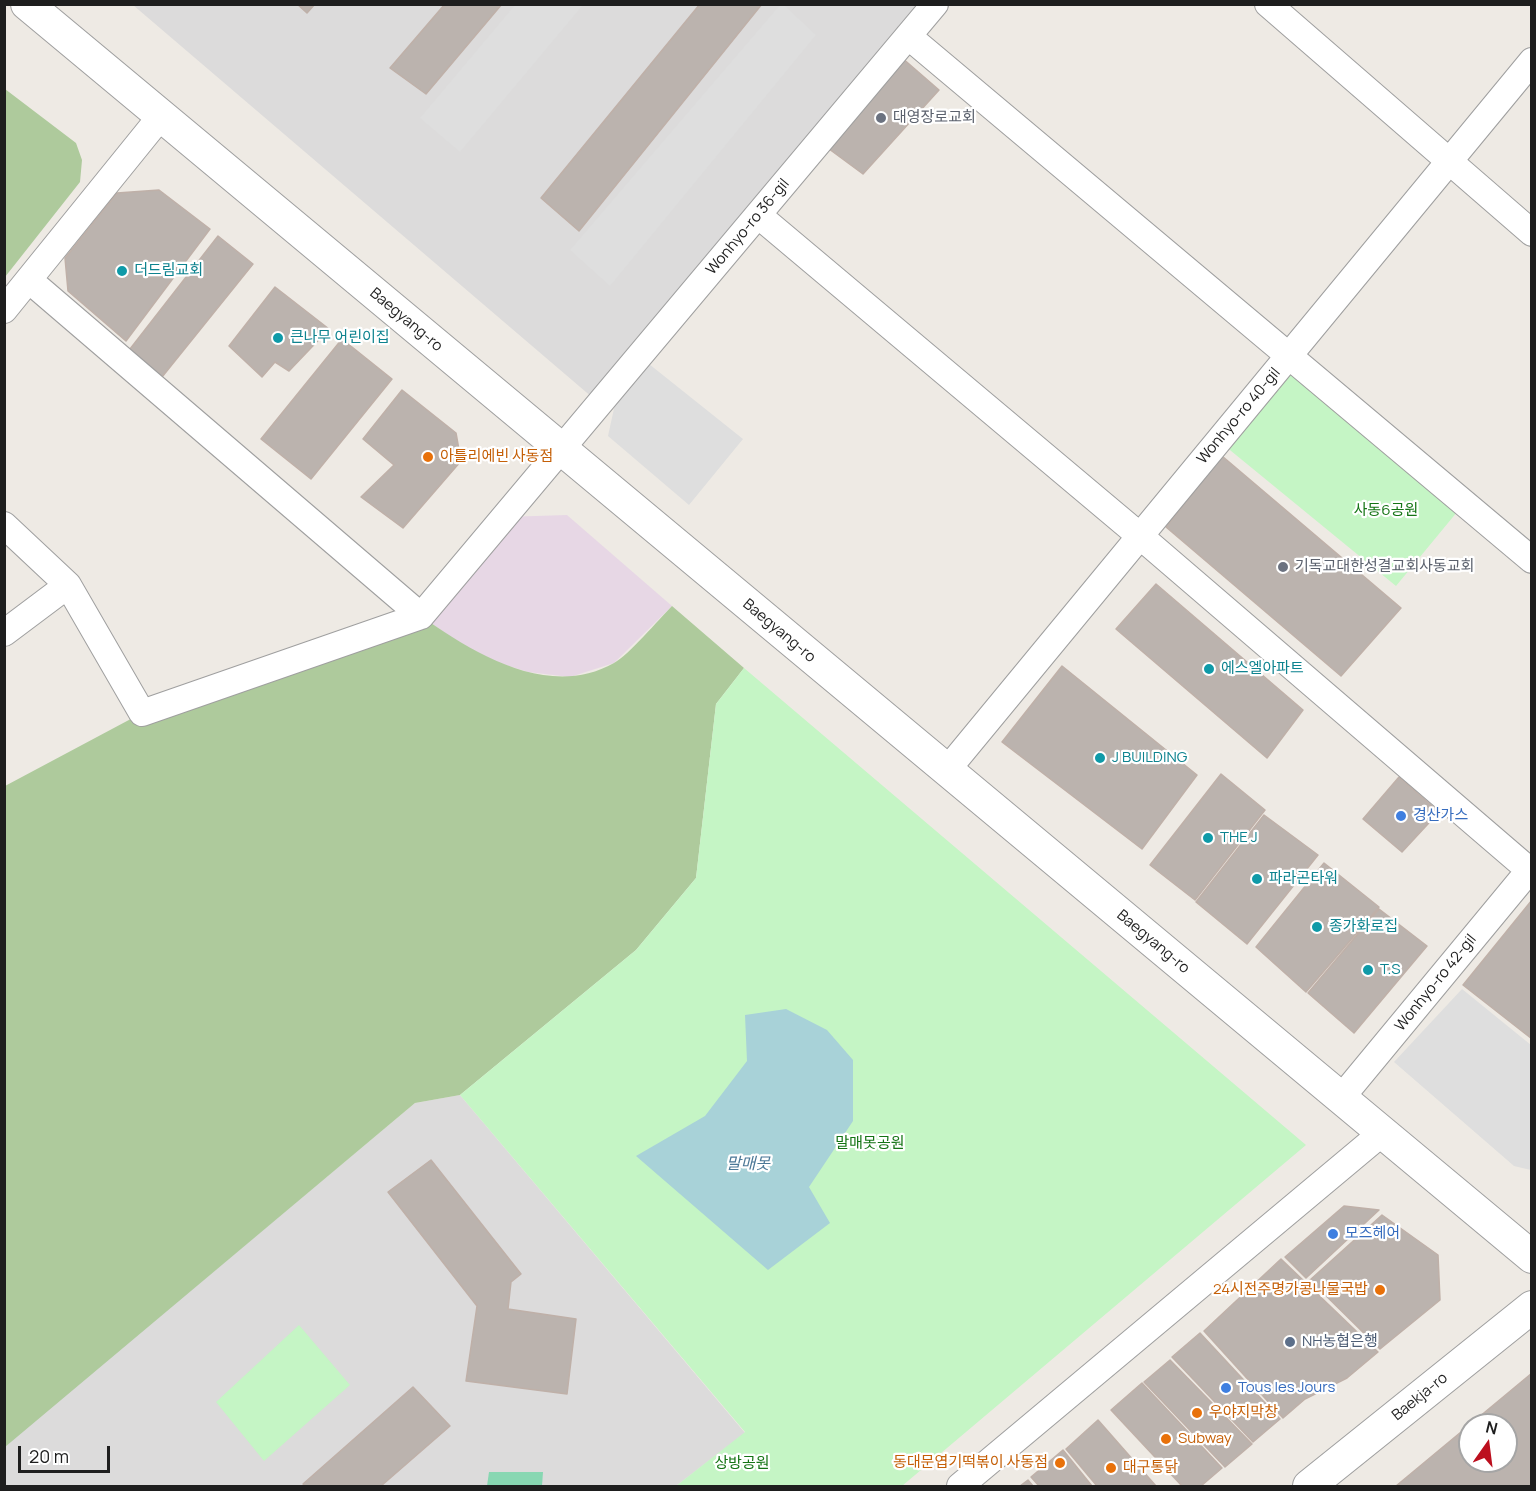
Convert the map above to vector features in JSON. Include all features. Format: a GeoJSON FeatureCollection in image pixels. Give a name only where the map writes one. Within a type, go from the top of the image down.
{"type":"FeatureCollection","features":[{"type":"Feature","properties":{"kind":"street","name":"Baegyang-ro"},"geometry":{"type":"LineString","coordinates":[[27,4],[1532,1257]]}},
{"type":"Feature","properties":{"kind":"street","name":"Wonhyo-ro 36-gil"},"geometry":{"type":"LineString","coordinates":[[421,616],[934,4]]}},
{"type":"Feature","properties":{"kind":"street"},"geometry":{"type":"LineString","coordinates":[[1268,4],[1532,233]]}},
{"type":"Feature","properties":{"kind":"street"},"geometry":{"type":"LineString","coordinates":[[908,36],[1532,560]]}},
{"type":"Feature","properties":{"kind":"street","name":"Wonhyo-ro 40-gil"},"geometry":{"type":"LineString","coordinates":[[947,770],[1532,61]]}},
{"type":"Feature","properties":{"kind":"street"},"geometry":{"type":"LineString","coordinates":[[4,310],[161,116]]}},
{"type":"Feature","properties":{"kind":"street"},"geometry":{"type":"LineString","coordinates":[[758,215],[1140,536],[1530,869]]}},
{"type":"Feature","properties":{"kind":"street"},"geometry":{"type":"LineString","coordinates":[[29,280],[421,616]]}},
{"type":"Feature","properties":{"kind":"street"},"geometry":{"type":"LineString","coordinates":[[4,525],[68,585],[142,713],[421,616]]}},
{"type":"Feature","properties":{"kind":"street"},"geometry":{"type":"LineString","coordinates":[[4,633],[68,585]]}},
{"type":"Feature","properties":{"kind":"street","name":"Wonhyo-ro 42-gil"},"geometry":{"type":"LineString","coordinates":[[1341,1098],[1530,869]]}},
{"type":"Feature","properties":{"kind":"street"},"geometry":{"type":"LineString","coordinates":[[960,1486],[1382,1133]]}},
{"type":"Feature","properties":{"kind":"street","name":"Baekja-ro"},"geometry":{"type":"LineString","coordinates":[[1309,1486],[1532,1306]]}},
{"type":"Feature","properties":{"kind":"shaded area"},"geometry":{"type":"Polygon","coordinates":[[[133,5],[935,5],[600,404],[133,5]]]}},
{"type":"Feature","properties":{"kind":"shaded area"},"geometry":{"type":"Polygon","coordinates":[[[515,5],[583,5],[460,152],[420,118],[515,5]]]}},
{"type":"Feature","properties":{"kind":"shaded area"},"geometry":{"type":"Polygon","coordinates":[[[780,5],[784,5],[816,35],[610,286],[570,250],[780,5]]]}},
{"type":"Feature","properties":{"kind":"shaded area"},"geometry":{"type":"Polygon","coordinates":[[[649,364],[743,439],[689,505],[608,436],[615,404],[649,364]]]}},
{"type":"Feature","properties":{"kind":"shaded area"},"geometry":{"type":"Polygon","coordinates":[[[567,515],[672,606],[614,663],[570,677],[528,672],[496,662],[459,643],[421,616],[504,517],[567,515]]]}},
{"type":"Feature","properties":{"kind":"shaded area"},"geometry":{"type":"Polygon","coordinates":[[[1462,989],[1531,1045],[1531,1170],[1514,1166],[1394,1062],[1462,989]]]}},
{"type":"Feature","properties":{"kind":"shaded area"},"geometry":{"type":"Polygon","coordinates":[[[460,1095],[745,1433],[676,1486],[5,1486],[5,1447],[16,1436],[415,1103],[460,1095]]]}},
{"type":"Feature","properties":{"kind":"green space"},"geometry":{"type":"Polygon","coordinates":[[[5,89],[76,143],[82,160],[80,182],[5,277],[5,89]]]}},
{"type":"Feature","properties":{"kind":"green space","name":"사동6공원"},"geometry":{"type":"Polygon","coordinates":[[[1289,365],[1462,506],[1396,586],[1225,446],[1289,365]]]}},
{"type":"Feature","properties":{"kind":"green space"},"geometry":{"type":"Polygon","coordinates":[[[672,606],[744,668],[716,704],[696,878],[636,950],[460,1095],[415,1103],[5,1447],[5,786],[142,713],[421,616],[488,657],[538,674],[564,676],[589,673],[614,663],[635,645],[672,606]]]}},
{"type":"Feature","properties":{"kind":"green space","name":"말매못공원"},"geometry":{"type":"Polygon","coordinates":[[[744,668],[1306,1145],[902,1486],[676,1486],[745,1432],[460,1095],[636,950],[696,878],[716,704],[744,668]]]}},
{"type":"Feature","properties":{"kind":"green space"},"geometry":{"type":"Polygon","coordinates":[[[299,1325],[350,1385],[264,1461],[216,1402],[299,1325]]]}},
{"type":"Feature","properties":{"kind":"green space"},"geometry":{"type":"Polygon","coordinates":[[[489,1472],[543,1472],[542,1486],[487,1486],[489,1472]]]}},
{"type":"Feature","properties":{"kind":"water","name":"말매못"},"geometry":{"type":"Polygon","coordinates":[[[786,1009],[827,1030],[853,1060],[853,1121],[809,1187],[830,1223],[768,1270],[636,1156],[705,1116],[747,1061],[745,1015],[786,1009]]]}},
{"type":"Feature","properties":{"kind":"building"},"geometry":{"type":"Polygon","coordinates":[[[297,4],[315,4],[307,13],[297,4]]]}},
{"type":"Feature","properties":{"kind":"building"},"geometry":{"type":"Polygon","coordinates":[[[445,4],[502,4],[426,94],[390,68],[445,4]]]}},
{"type":"Feature","properties":{"kind":"building"},"geometry":{"type":"Polygon","coordinates":[[[700,4],[762,4],[579,231],[541,198],[700,4]]]}},
{"type":"Feature","properties":{"kind":"building","name":"대영장로교회"},"geometry":{"type":"Polygon","coordinates":[[[901,57],[939,90],[863,174],[825,146],[901,57]]]}},
{"type":"Feature","properties":{"kind":"building","name":"더드림교회"},"geometry":{"type":"Polygon","coordinates":[[[159,190],[210,229],[126,341],[68,291],[65,258],[117,193],[159,190]]]}},
{"type":"Feature","properties":{"kind":"building"},"geometry":{"type":"Polygon","coordinates":[[[218,236],[253,264],[162,377],[130,349],[218,236]]]}},
{"type":"Feature","properties":{"kind":"building","name":"큰나무 어린이집"},"geometry":{"type":"Polygon","coordinates":[[[275,287],[329,329],[289,371],[275,362],[262,377],[229,346],[275,287]]]}},
{"type":"Feature","properties":{"kind":"building"},"geometry":{"type":"Polygon","coordinates":[[[342,339],[392,379],[311,479],[261,439],[342,339]]]}},
{"type":"Feature","properties":{"kind":"building"},"geometry":{"type":"Polygon","coordinates":[[[402,390],[456,433],[461,461],[403,528],[361,497],[394,465],[363,439],[402,390]]]}},
{"type":"Feature","properties":{"kind":"building","name":"기독교대한성결교회사동교회"},"geometry":{"type":"Polygon","coordinates":[[[1222,456],[1401,608],[1341,676],[1166,527],[1222,456]]]}},
{"type":"Feature","properties":{"kind":"building","name":"에스엘아파트"},"geometry":{"type":"Polygon","coordinates":[[[1156,584],[1303,710],[1267,758],[1116,629],[1156,584]]]}},
{"type":"Feature","properties":{"kind":"building","name":"J BUILDING"},"geometry":{"type":"Polygon","coordinates":[[[1062,666],[1197,775],[1142,849],[1002,742],[1062,666]]]}},
{"type":"Feature","properties":{"kind":"building","name":"THE J"},"geometry":{"type":"Polygon","coordinates":[[[1221,774],[1265,810],[1195,900],[1150,865],[1221,774]]]}},
{"type":"Feature","properties":{"kind":"building","name":"경산가스"},"geometry":{"type":"Polygon","coordinates":[[[1399,777],[1439,812],[1402,852],[1363,819],[1399,777]]]}},
{"type":"Feature","properties":{"kind":"building","name":"파라곤타워"},"geometry":{"type":"Polygon","coordinates":[[[1264,815],[1318,855],[1247,944],[1196,902],[1264,815]]]}},
{"type":"Feature","properties":{"kind":"building","name":"종가화로집"},"geometry":{"type":"Polygon","coordinates":[[[1324,863],[1379,907],[1306,992],[1256,947],[1324,863]]]}},
{"type":"Feature","properties":{"kind":"building"},"geometry":{"type":"Polygon","coordinates":[[[1532,900],[1532,1039],[1463,985],[1532,900]]]}},
{"type":"Feature","properties":{"kind":"building","name":"T.S"},"geometry":{"type":"Polygon","coordinates":[[[1379,909],[1427,946],[1354,1033],[1308,993],[1379,909]]]}},
{"type":"Feature","properties":{"kind":"building"},"geometry":{"type":"Polygon","coordinates":[[[431,1160],[521,1274],[511,1282],[508,1309],[576,1319],[567,1394],[466,1381],[477,1306],[388,1192],[431,1160]]]}},
{"type":"Feature","properties":{"kind":"building","name":"모즈헤어"},"geometry":{"type":"Polygon","coordinates":[[[1344,1206],[1379,1210],[1306,1278],[1285,1257],[1344,1206]]]}},
{"type":"Feature","properties":{"kind":"building","name":"24시전주명가콩나물국밥"},"geometry":{"type":"Polygon","coordinates":[[[1382,1215],[1438,1255],[1440,1300],[1380,1349],[1310,1280],[1382,1215]]]}},
{"type":"Feature","properties":{"kind":"building","name":"NH농협은행"},"geometry":{"type":"Polygon","coordinates":[[[1281,1259],[1378,1352],[1347,1378],[1305,1399],[1283,1418],[1204,1331],[1281,1259]]]}},
{"type":"Feature","properties":{"kind":"building","name":"Tous les Jours"},"geometry":{"type":"Polygon","coordinates":[[[1200,1333],[1280,1419],[1253,1442],[1172,1357],[1200,1333]]]}},
{"type":"Feature","properties":{"kind":"building","name":"우야지막창"},"geometry":{"type":"Polygon","coordinates":[[[1170,1360],[1252,1444],[1225,1467],[1144,1382],[1170,1360]]]}},
{"type":"Feature","properties":{"kind":"building"},"geometry":{"type":"Polygon","coordinates":[[[1532,1373],[1532,1486],[1396,1486],[1458,1434],[1458,1473],[1518,1473],[1518,1413],[1484,1413],[1532,1373]]]}},
{"type":"Feature","properties":{"kind":"building","name":"Subway"},"geometry":{"type":"Polygon","coordinates":[[[1142,1383],[1222,1468],[1201,1486],[1182,1486],[1111,1410],[1142,1383]]]}},
{"type":"Feature","properties":{"kind":"building"},"geometry":{"type":"Polygon","coordinates":[[[413,1387],[450,1426],[381,1486],[305,1486],[303,1484],[413,1387]]]}},
{"type":"Feature","properties":{"kind":"building","name":"대구통닭"},"geometry":{"type":"Polygon","coordinates":[[[1098,1420],[1156,1486],[1097,1486],[1066,1449],[1098,1420]]]}},
{"type":"Feature","properties":{"kind":"building","name":"동대문엽기떡볶이 사동점"},"geometry":{"type":"Polygon","coordinates":[[[1063,1450],[1092,1486],[1039,1486],[1031,1477],[1063,1450]]]}},
{"type":"Feature","properties":{"kind":"building"},"geometry":{"type":"Polygon","coordinates":[[[1028,1480],[1033,1486],[1020,1486],[1028,1480]]]}},
{"type":"Feature","properties":{"kind":"place","name":"대영장로교회"},"geometry":{"type":"Point","coordinates":[881,118]}},
{"type":"Feature","properties":{"kind":"place","name":"더드림교회"},"geometry":{"type":"Point","coordinates":[122,271]}},
{"type":"Feature","properties":{"kind":"place","name":"큰나무 어린이집"},"geometry":{"type":"Point","coordinates":[278,338]}},
{"type":"Feature","properties":{"kind":"place","name":"아틀리에빈 사동점"},"geometry":{"type":"Point","coordinates":[428,457]}},
{"type":"Feature","properties":{"kind":"place","name":"기독교대한성결교회사동교회"},"geometry":{"type":"Point","coordinates":[1283,567]}},
{"type":"Feature","properties":{"kind":"place","name":"에스엘아파트"},"geometry":{"type":"Point","coordinates":[1209,669]}},
{"type":"Feature","properties":{"kind":"place","name":"J BUILDING"},"geometry":{"type":"Point","coordinates":[1100,758]}},
{"type":"Feature","properties":{"kind":"place","name":"경산가스"},"geometry":{"type":"Point","coordinates":[1401,816]}},
{"type":"Feature","properties":{"kind":"place","name":"THE J"},"geometry":{"type":"Point","coordinates":[1208,838]}},
{"type":"Feature","properties":{"kind":"place","name":"파라곤타워"},"geometry":{"type":"Point","coordinates":[1257,879]}},
{"type":"Feature","properties":{"kind":"place","name":"종가화로집"},"geometry":{"type":"Point","coordinates":[1317,927]}},
{"type":"Feature","properties":{"kind":"place","name":"T.S"},"geometry":{"type":"Point","coordinates":[1368,970]}},
{"type":"Feature","properties":{"kind":"place","name":"모즈헤어"},"geometry":{"type":"Point","coordinates":[1333,1234]}},
{"type":"Feature","properties":{"kind":"place","name":"24시전주명가콩나물국밥"},"geometry":{"type":"Point","coordinates":[1380,1290]}},
{"type":"Feature","properties":{"kind":"place","name":"NH농협은행"},"geometry":{"type":"Point","coordinates":[1290,1342]}},
{"type":"Feature","properties":{"kind":"place","name":"Tous les Jours"},"geometry":{"type":"Point","coordinates":[1226,1388]}},
{"type":"Feature","properties":{"kind":"place","name":"우야지막창"},"geometry":{"type":"Point","coordinates":[1197,1413]}},
{"type":"Feature","properties":{"kind":"place","name":"Subway"},"geometry":{"type":"Point","coordinates":[1166,1439]}},
{"type":"Feature","properties":{"kind":"place","name":"동대문엽기떡볶이 사동점"},"geometry":{"type":"Point","coordinates":[1060,1463]}},
{"type":"Feature","properties":{"kind":"place","name":"대구통닭"},"geometry":{"type":"Point","coordinates":[1111,1468]}},
{"type":"Feature","properties":{"kind":"park label","name":"상방공원"},"geometry":{"type":"Point","coordinates":[742,1464]}}]}
